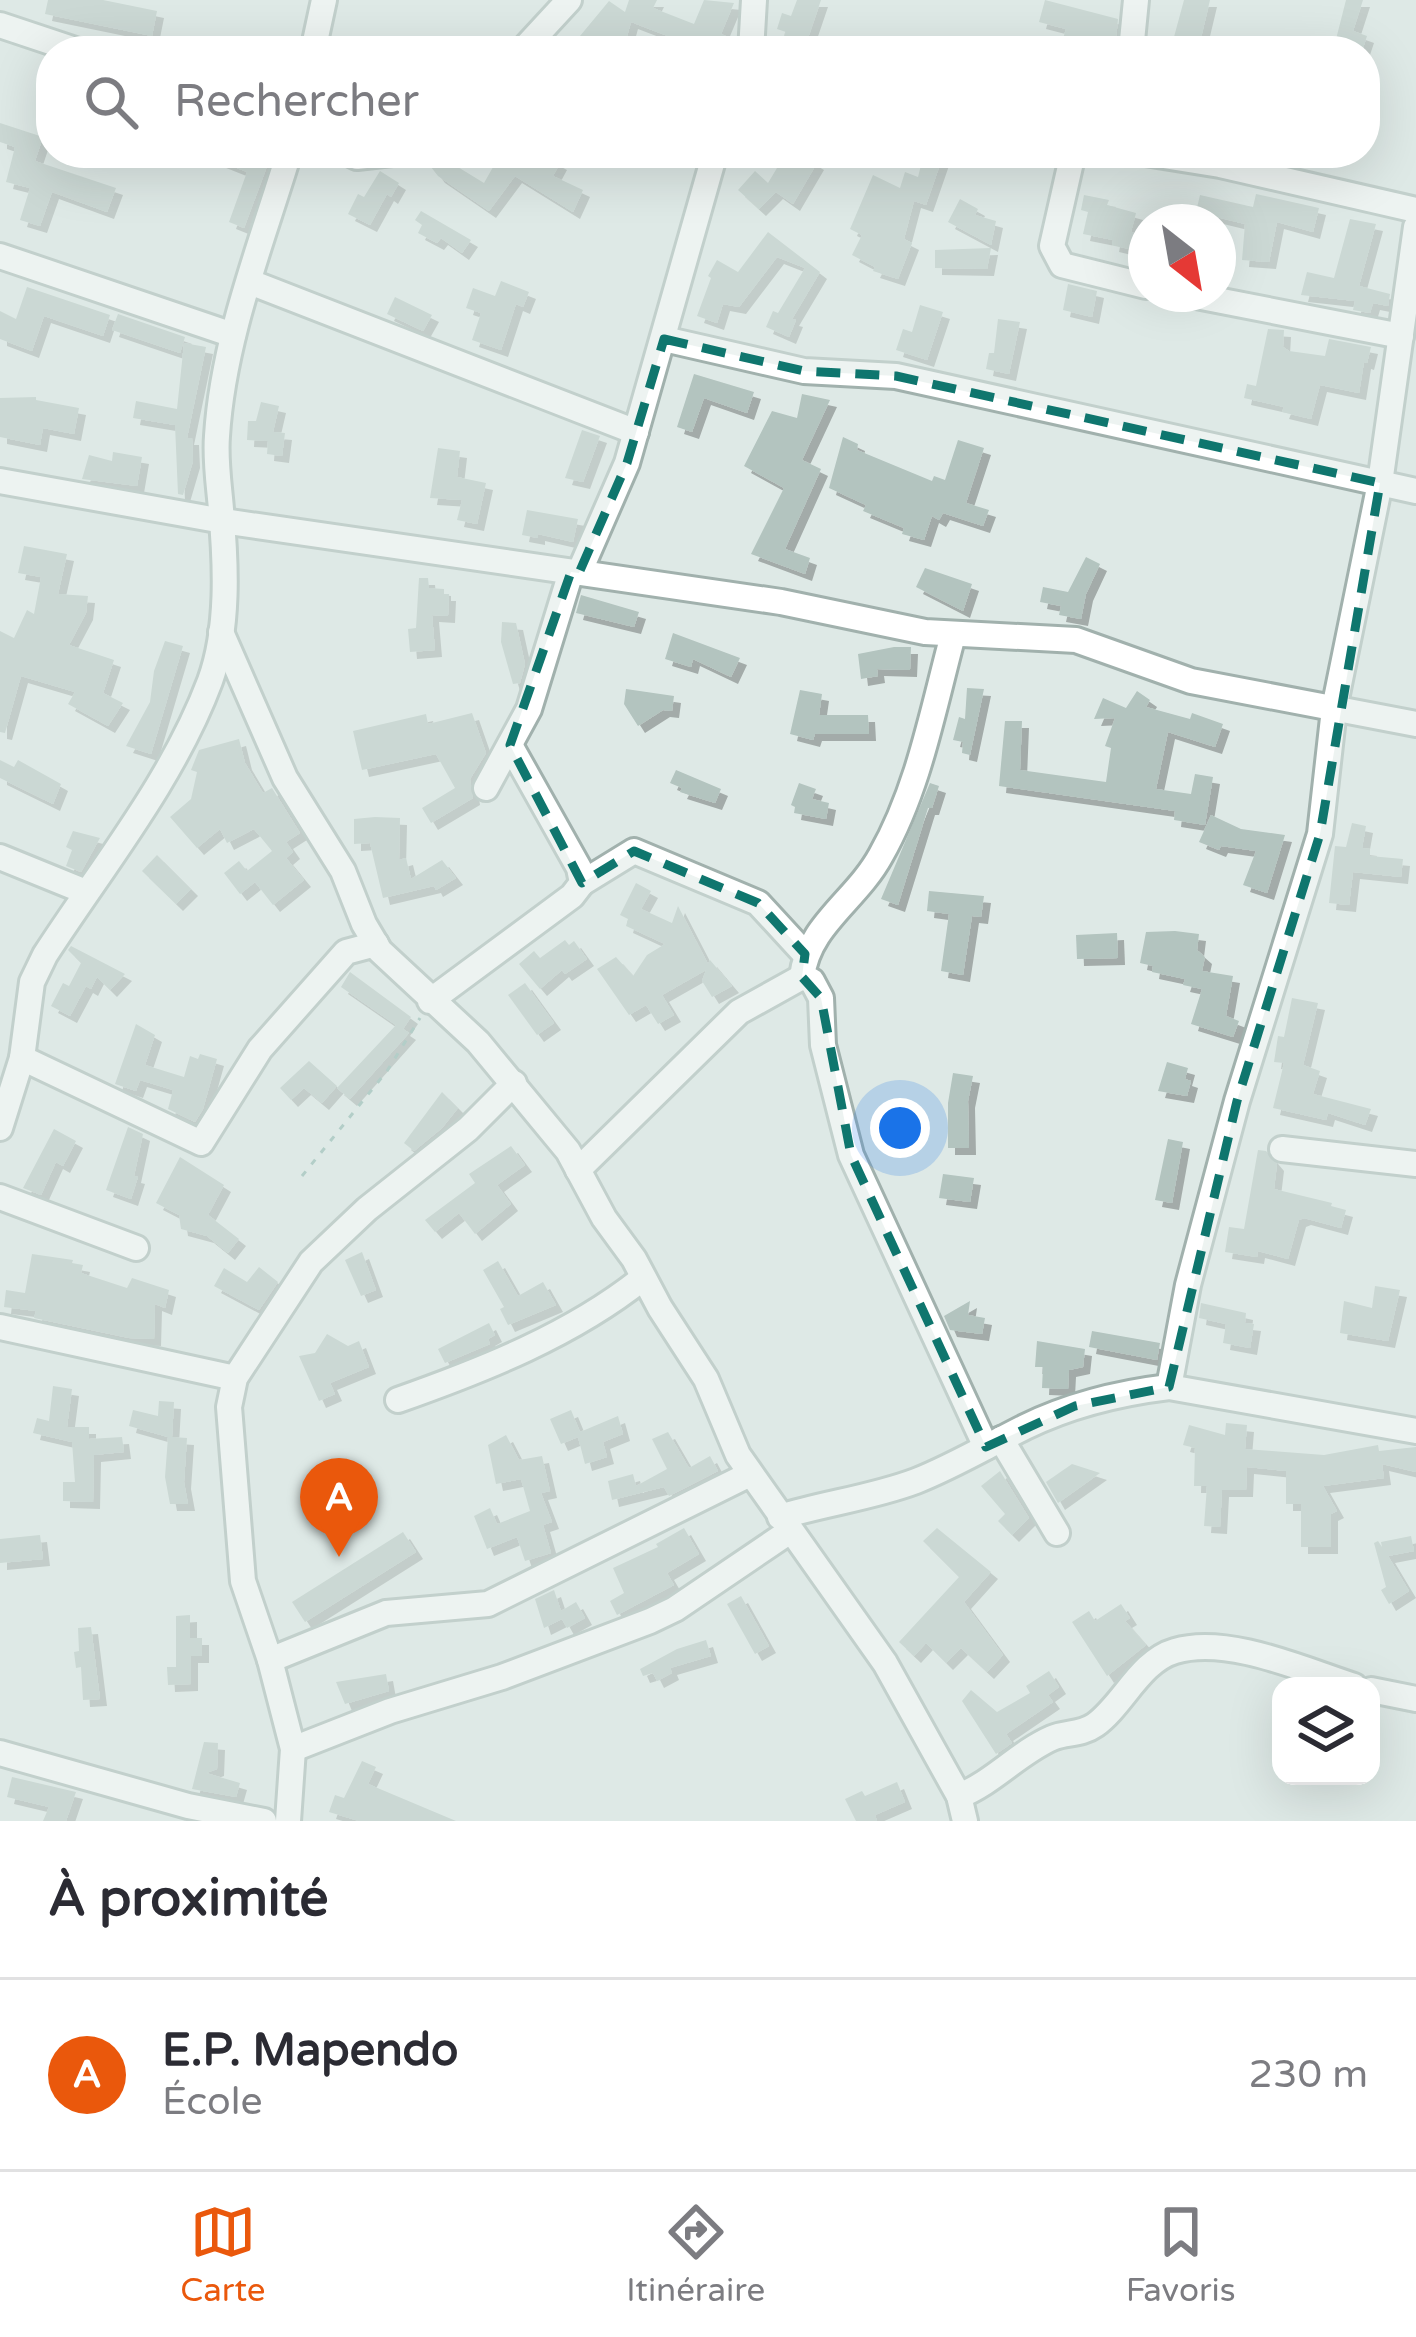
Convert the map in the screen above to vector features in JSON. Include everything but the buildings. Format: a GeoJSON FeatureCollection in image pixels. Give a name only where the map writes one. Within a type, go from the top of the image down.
{"type":"FeatureCollection","features":[{"type":"Feature","properties":{"kind":"street"},"geometry":{"type":"LineString","coordinates":[[316,36],[324,0]]}},
{"type":"Feature","properties":{"kind":"street"},"geometry":{"type":"LineString","coordinates":[[536,36],[568,0]]}},
{"type":"Feature","properties":{"kind":"street"},"geometry":{"type":"LineString","coordinates":[[754,0],[755,36]]}},
{"type":"Feature","properties":{"kind":"street"},"geometry":{"type":"LineString","coordinates":[[1132,36],[1136,0]]}},
{"type":"Feature","properties":{"kind":"street"},"geometry":{"type":"LineString","coordinates":[[0,25],[36,37]]}},
{"type":"Feature","properties":{"kind":"street"},"geometry":{"type":"LineString","coordinates":[[0,1128],[22,1058],[32,982],[153,793],[211,679],[221,632],[223,521],[216,442],[233,335],[284,168]]}},
{"type":"Feature","properties":{"kind":"street"},"geometry":{"type":"LineString","coordinates":[[486,788],[529,710],[575,573],[636,432],[710,168]]}},
{"type":"Feature","properties":{"kind":"street"},"geometry":{"type":"LineString","coordinates":[[1069,168],[1052,246],[1062,266],[1128,282]]}},
{"type":"Feature","properties":{"kind":"street"},"geometry":{"type":"LineString","coordinates":[[1233,168],[1416,210]]}},
{"type":"Feature","properties":{"kind":"street"},"geometry":{"type":"LineString","coordinates":[[1169,1387],[1188,1285],[1238,1101],[1320,834],[1334,710],[1380,483],[1416,227]]}},
{"type":"Feature","properties":{"kind":"street"},"geometry":{"type":"LineString","coordinates":[[0,256],[233,335]]}},
{"type":"Feature","properties":{"kind":"street"},"geometry":{"type":"LineString","coordinates":[[250,282],[636,432]]}},
{"type":"Feature","properties":{"kind":"street"},"geometry":{"type":"LineString","coordinates":[[1236,304],[1401,336]]}},
{"type":"Feature","properties":{"kind":"street"},"geometry":{"type":"LineString","coordinates":[[664,339],[804,371],[896,376],[1416,491]]}},
{"type":"Feature","properties":{"kind":"street"},"geometry":{"type":"LineString","coordinates":[[0,481],[223,521],[782,602],[953,635],[1076,640],[1191,681],[1416,724]]}},
{"type":"Feature","properties":{"kind":"street"},"geometry":{"type":"LineString","coordinates":[[221,632],[285,778],[343,871],[376,944],[430,1001],[478,1042],[568,1151],[706,1378],[716,1410],[750,1474],[885,1663],[962,1809],[985,1786],[1054,1737],[1075,1735],[1095,1725],[1147,1670],[1173,1651],[1199,1648],[1257,1654],[1327,1677]]}},
{"type":"Feature","properties":{"kind":"street"},"geometry":{"type":"LineString","coordinates":[[578,1170],[739,1012],[803,965],[812,939],[843,908],[880,857],[914,781],[953,635]]}},
{"type":"Feature","properties":{"kind":"street"},"geometry":{"type":"LineString","coordinates":[[510,745],[579,868],[581,883]]}},
{"type":"Feature","properties":{"kind":"street"},"geometry":{"type":"LineString","coordinates":[[430,1001],[572,896],[581,883],[634,851],[758,903],[821,998],[823,1045],[851,1154],[994,1443],[1058,1533]]}},
{"type":"Feature","properties":{"kind":"street"},"geometry":{"type":"LineString","coordinates":[[0,857],[86,892]]}},
{"type":"Feature","properties":{"kind":"street"},"geometry":{"type":"LineString","coordinates":[[22,1058],[201,1143],[260,1049],[346,952],[376,944]]}},
{"type":"Feature","properties":{"kind":"street"},"geometry":{"type":"LineString","coordinates":[[288,1821],[293,1749],[270,1660],[242,1581],[229,1407],[235,1378],[311,1262],[514,1083]]}},
{"type":"Feature","properties":{"kind":"street"},"geometry":{"type":"LineString","coordinates":[[1282,1149],[1416,1164]]}},
{"type":"Feature","properties":{"kind":"street"},"geometry":{"type":"LineString","coordinates":[[0,1197],[136,1248]]}},
{"type":"Feature","properties":{"kind":"street"},"geometry":{"type":"LineString","coordinates":[[398,1400],[528,1346],[606,1307],[643,1278]]}},
{"type":"Feature","properties":{"kind":"street"},"geometry":{"type":"LineString","coordinates":[[0,1327],[235,1378]]}},
{"type":"Feature","properties":{"kind":"street"},"geometry":{"type":"LineString","coordinates":[[293,1749],[650,1621],[675,1609],[785,1524],[921,1479],[1075,1406],[1131,1391],[1169,1387],[1416,1431]]}},
{"type":"Feature","properties":{"kind":"street"},"geometry":{"type":"LineString","coordinates":[[270,1660],[386,1613],[488,1604],[750,1474]]}},
{"type":"Feature","properties":{"kind":"street"},"geometry":{"type":"LineString","coordinates":[[1380,1692],[1416,1700]]}},
{"type":"Feature","properties":{"kind":"street"},"geometry":{"type":"LineString","coordinates":[[0,1753],[188,1806],[264,1821]]}},
{"type":"Feature","properties":{"kind":"path"},"geometry":{"type":"LineString","coordinates":[[302,1176],[388,1071],[430,1001]]}},
{"type":"Feature","properties":{"kind":"highlighted area"},"geometry":{"type":"Polygon","coordinates":[[[664,339],[804,371],[896,376],[1380,483],[1320,834],[1237,1101],[1169,1387],[1075,1406],[986,1447],[851,1155],[821,998],[802,977],[805,954],[758,903],[634,851],[582,883],[510,745],[571,572],[579,573],[627,463],[664,339]]]}},
{"type":"Feature","properties":{"kind":"place","name":"E.P. Mapendo"},"geometry":{"type":"Point","coordinates":[339,1557]}}]}
